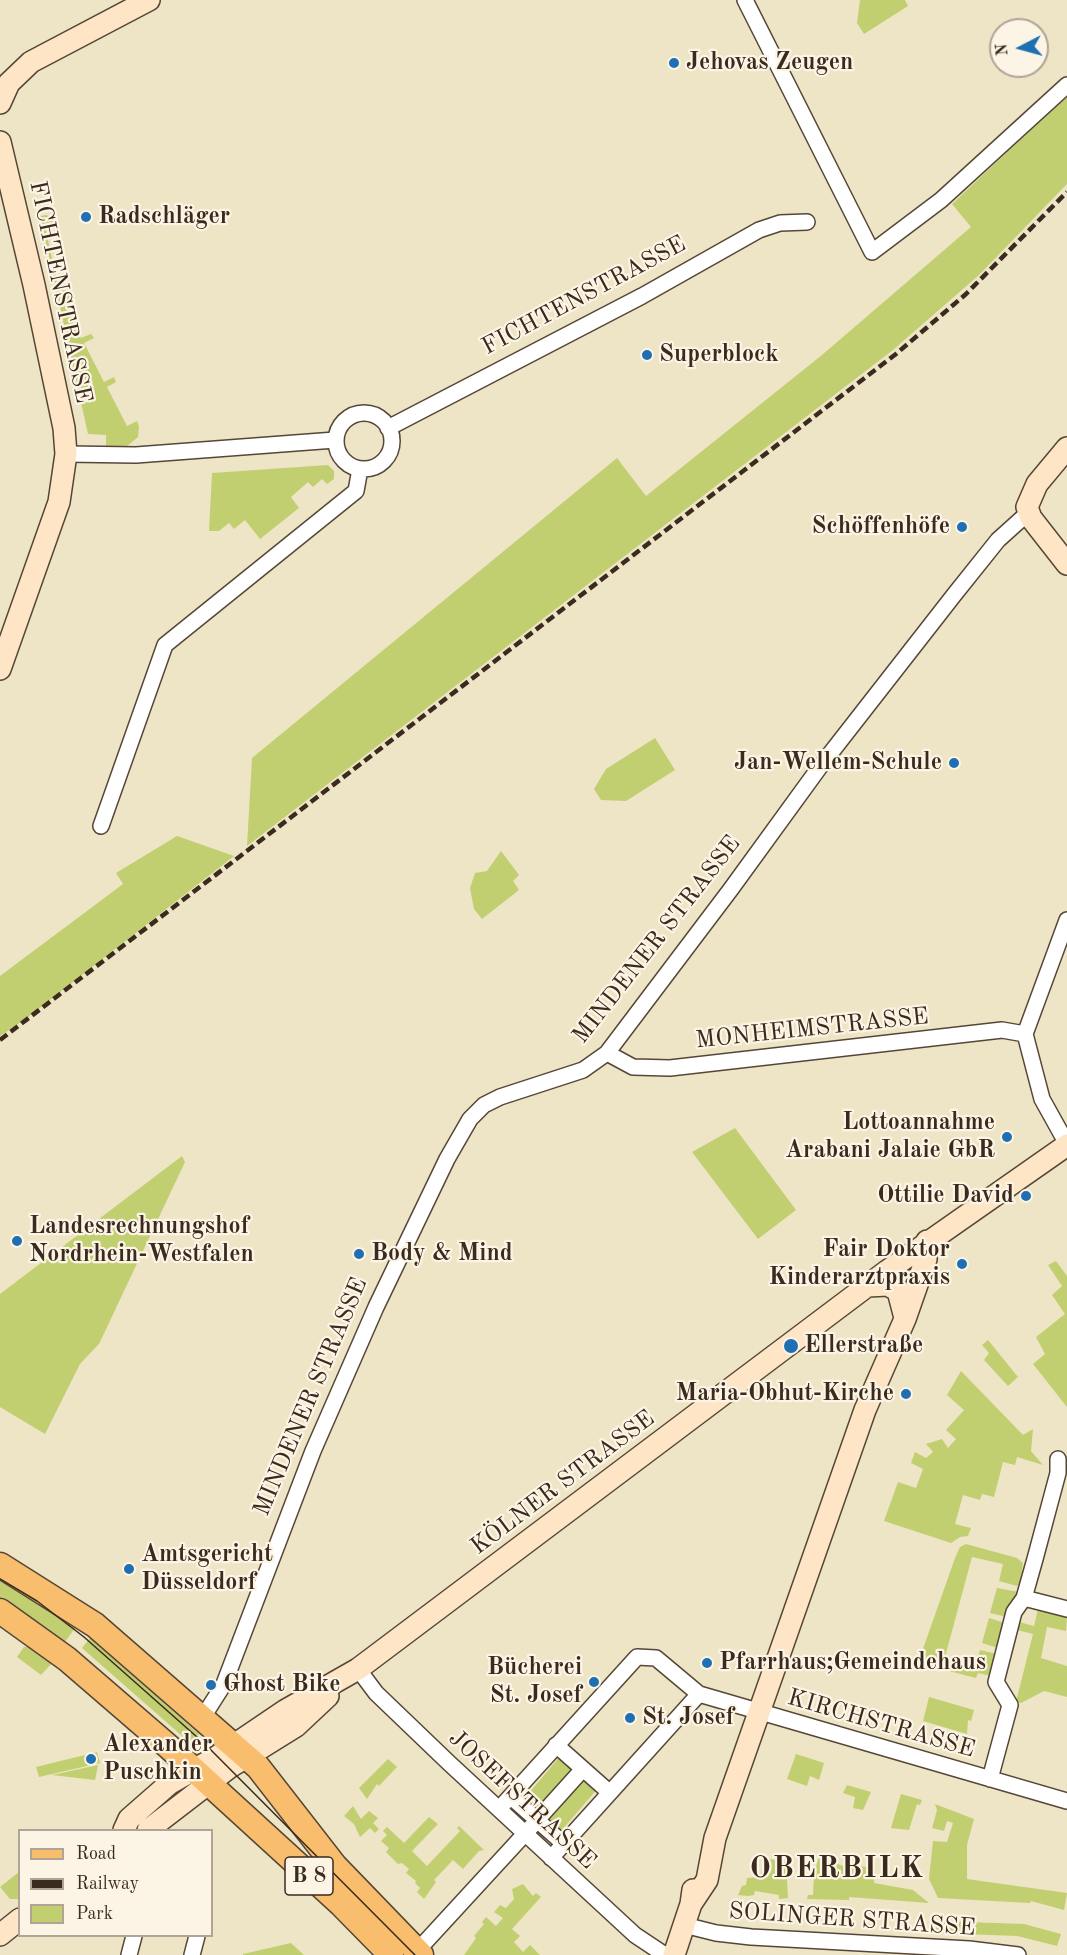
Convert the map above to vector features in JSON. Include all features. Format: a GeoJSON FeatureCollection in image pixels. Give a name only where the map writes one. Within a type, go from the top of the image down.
{"type":"FeatureCollection","features":[{"type":"Feature","properties":{"kind":"main road","name":"B 8"},"geometry":{"type":"LineString","coordinates":[[0,1565],[95,1625],[242,1752],[289,1804],[335,1866],[419,1953]]}},
{"type":"Feature","properties":{"kind":"main road","name":"B 8"},"geometry":{"type":"LineString","coordinates":[[0,1611],[67,1659],[202,1777],[342,1905],[391,1955]]}},
{"type":"Feature","properties":{"kind":"street"},"geometry":{"type":"LineString","coordinates":[[0,104],[9,82],[31,62],[149,0]]}},
{"type":"Feature","properties":{"kind":"street"},"geometry":{"type":"LineString","coordinates":[[745,0],[872,252],[941,200],[1067,85]]}},
{"type":"Feature","properties":{"kind":"street","name":"FICHTENSTRASSE"},"geometry":{"type":"LineString","coordinates":[[0,142],[34,285],[64,428],[66,454],[58,502],[0,669]]}},
{"type":"Feature","properties":{"kind":"street","name":"FICHTENSTRASSE"},"geometry":{"type":"LineString","coordinates":[[388,428],[642,296],[759,230],[780,223],[807,222]]}},
{"type":"Feature","properties":{"kind":"street"},"geometry":{"type":"LineString","coordinates":[[361,413],[377,416],[388,428],[392,443],[387,457],[375,467],[360,469],[352,467],[339,456],[335,440],[337,432],[346,419],[361,413]]}},
{"type":"Feature","properties":{"kind":"street"},"geometry":{"type":"LineString","coordinates":[[66,454],[136,455],[335,440]]}},
{"type":"Feature","properties":{"kind":"street","name":"MINDENER STRASSE"},"geometry":{"type":"LineString","coordinates":[[202,1717],[224,1684],[313,1451],[376,1307],[432,1188],[463,1130],[484,1105],[519,1089],[583,1070],[607,1053],[732,889],[819,768],[998,540],[1028,513],[1030,495],[1067,448]]}},
{"type":"Feature","properties":{"kind":"street"},"geometry":{"type":"LineString","coordinates":[[101,826],[165,645],[356,491],[360,469]]}},
{"type":"Feature","properties":{"kind":"street"},"geometry":{"type":"LineString","coordinates":[[1028,513],[1067,564]]}},
{"type":"Feature","properties":{"kind":"street"},"geometry":{"type":"LineString","coordinates":[[1067,920],[1025,1034],[1026,1046],[1042,1099],[1067,1145]]}},
{"type":"Feature","properties":{"kind":"street","name":"MONHEIMSTRASSE"},"geometry":{"type":"LineString","coordinates":[[607,1053],[633,1067],[659,1068],[1002,1030],[1025,1034]]}},
{"type":"Feature","properties":{"kind":"street","name":"KÖLNER STRASSE"},"geometry":{"type":"LineString","coordinates":[[149,1829],[202,1777],[242,1752],[296,1726],[353,1672],[927,1241],[1067,1145]]}},
{"type":"Feature","properties":{"kind":"street"},"geometry":{"type":"LineString","coordinates":[[674,1955],[691,1904],[707,1880],[716,1838],[865,1410],[906,1319],[926,1259],[927,1241]]}},
{"type":"Feature","properties":{"kind":"street"},"geometry":{"type":"LineString","coordinates":[[867,1286],[888,1285],[898,1291],[906,1319]]}},
{"type":"Feature","properties":{"kind":"street"},"geometry":{"type":"LineString","coordinates":[[1058,1459],[1058,1473],[1024,1598],[1067,1609]]}},
{"type":"Feature","properties":{"kind":"street","name":"KIRCHSTRASSE"},"geometry":{"type":"LineString","coordinates":[[990,1779],[1010,1705],[996,1682],[1014,1612],[1024,1598]]}},
{"type":"Feature","properties":{"kind":"street"},"geometry":{"type":"LineString","coordinates":[[500,1809],[637,1657],[656,1658],[699,1694],[551,1858]]}},
{"type":"Feature","properties":{"kind":"street","name":"JOSEFSTRASSE"},"geometry":{"type":"LineString","coordinates":[[353,1672],[500,1809],[533,1824],[551,1858],[635,1935],[666,1955]]}},
{"type":"Feature","properties":{"kind":"street","name":"KIRCHSTRASSE"},"geometry":{"type":"LineString","coordinates":[[699,1694],[1067,1801]]}},
{"type":"Feature","properties":{"kind":"street"},"geometry":{"type":"LineString","coordinates":[[556,1745],[609,1792]]}},
{"type":"Feature","properties":{"kind":"street"},"geometry":{"type":"LineString","coordinates":[[419,1953],[583,1769]]}},
{"type":"Feature","properties":{"kind":"street","name":"KÖLNER STRASSE"},"geometry":{"type":"LineString","coordinates":[[124,1829],[129,1819],[169,1784],[202,1777]]}},
{"type":"Feature","properties":{"kind":"street"},"geometry":{"type":"LineString","coordinates":[[511,1797],[533,1824],[564,1844]]}},
{"type":"Feature","properties":{"kind":"street"},"geometry":{"type":"LineString","coordinates":[[0,1935],[18,1921]]}},
{"type":"Feature","properties":{"kind":"street","name":"SOLINGER STRASSE"},"geometry":{"type":"LineString","coordinates":[[684,1925],[716,1933],[751,1937],[969,1949],[1018,1955]]}},
{"type":"Feature","properties":{"kind":"street"},"geometry":{"type":"LineString","coordinates":[[129,1955],[134,1937]]}},
{"type":"Feature","properties":{"kind":"street"},"geometry":{"type":"LineString","coordinates":[[192,1955],[196,1937]]}},
{"type":"Feature","properties":{"kind":"green space"},"geometry":{"type":"Polygon","coordinates":[[[860,0],[905,0],[908,6],[864,34],[857,23],[860,0]]]}},
{"type":"Feature","properties":{"kind":"green space"},"geometry":{"type":"Polygon","coordinates":[[[1067,96],[1067,184],[979,275],[893,350],[247,846],[252,758],[617,458],[646,496],[822,355],[971,227],[952,204],[1067,96]]]}},
{"type":"Feature","properties":{"kind":"green space"},"geometry":{"type":"Polygon","coordinates":[[[47,215],[55,223],[45,226],[59,291],[70,289],[73,299],[64,304],[81,338],[91,334],[94,338],[84,343],[104,382],[114,377],[116,382],[107,387],[127,426],[137,421],[138,437],[126,447],[106,446],[106,435],[88,434],[40,216],[47,215]]]}},
{"type":"Feature","properties":{"kind":"green space"},"geometry":{"type":"Polygon","coordinates":[[[328,465],[334,471],[334,479],[327,484],[322,479],[313,487],[308,482],[291,497],[299,508],[260,539],[245,520],[234,529],[229,523],[219,531],[209,531],[212,473],[328,465]]]}},
{"type":"Feature","properties":{"kind":"green space"},"geometry":{"type":"Polygon","coordinates":[[[655,738],[675,770],[626,801],[601,800],[594,789],[606,769],[655,738]]]}},
{"type":"Feature","properties":{"kind":"green space"},"geometry":{"type":"Polygon","coordinates":[[[177,836],[234,856],[27,1018],[0,1036],[0,976],[123,884],[116,873],[177,836]]]}},
{"type":"Feature","properties":{"kind":"green space"},"geometry":{"type":"Polygon","coordinates":[[[501,851],[519,875],[513,881],[519,890],[482,919],[474,909],[470,888],[475,873],[487,871],[501,851]]]}},
{"type":"Feature","properties":{"kind":"green space"},"geometry":{"type":"Polygon","coordinates":[[[735,1128],[796,1210],[758,1239],[692,1152],[735,1128]]]}},
{"type":"Feature","properties":{"kind":"green space"},"geometry":{"type":"Polygon","coordinates":[[[182,1156],[185,1162],[99,1344],[80,1364],[45,1434],[0,1407],[0,1294],[182,1156]]]}},
{"type":"Feature","properties":{"kind":"green space"},"geometry":{"type":"Polygon","coordinates":[[[1056,1261],[1067,1276],[1067,1407],[1033,1364],[1045,1354],[1036,1337],[1065,1314],[1052,1295],[1062,1286],[1048,1265],[1056,1261]]]}},
{"type":"Feature","properties":{"kind":"green space"},"geometry":{"type":"Polygon","coordinates":[[[988,1340],[1018,1377],[1008,1386],[984,1360],[989,1353],[982,1345],[988,1340]]]}},
{"type":"Feature","properties":{"kind":"green space"},"geometry":{"type":"Polygon","coordinates":[[[961,1371],[1023,1435],[1033,1429],[1031,1451],[1043,1465],[1017,1457],[1015,1465],[1003,1462],[994,1497],[982,1494],[980,1500],[963,1495],[955,1524],[971,1528],[968,1536],[960,1537],[951,1543],[884,1521],[898,1482],[916,1488],[923,1469],[911,1463],[915,1452],[926,1458],[933,1452],[926,1444],[942,1439],[948,1448],[956,1439],[946,1430],[964,1410],[947,1395],[961,1371]]]}},
{"type":"Feature","properties":{"kind":"green space"},"geometry":{"type":"Polygon","coordinates":[[[966,1544],[1017,1558],[1023,1563],[1020,1584],[1017,1586],[999,1581],[1003,1564],[972,1557],[945,1657],[975,1668],[980,1650],[997,1654],[991,1676],[978,1673],[976,1678],[918,1663],[955,1558],[960,1547],[966,1544]]]}},
{"type":"Feature","properties":{"kind":"green space"},"geometry":{"type":"Polygon","coordinates":[[[0,1575],[79,1623],[64,1643],[0,1599],[0,1575]]]}},
{"type":"Feature","properties":{"kind":"green space"},"geometry":{"type":"Polygon","coordinates":[[[997,1588],[1019,1592],[1018,1596],[1012,1600],[1007,1617],[990,1613],[997,1588]]]}},
{"type":"Feature","properties":{"kind":"green space"},"geometry":{"type":"Polygon","coordinates":[[[1038,1609],[1067,1617],[1066,1631],[1047,1627],[1041,1658],[1067,1666],[1067,1697],[1044,1691],[1021,1703],[1016,1702],[1033,1634],[1017,1630],[1019,1622],[1034,1626],[1038,1609]]]}},
{"type":"Feature","properties":{"kind":"green space"},"geometry":{"type":"Polygon","coordinates":[[[989,1618],[1005,1623],[998,1648],[982,1643],[989,1618]]]}},
{"type":"Feature","properties":{"kind":"green space"},"geometry":{"type":"Polygon","coordinates":[[[90,1638],[199,1734],[190,1743],[82,1648],[90,1638]]]}},
{"type":"Feature","properties":{"kind":"green space"},"geometry":{"type":"Polygon","coordinates":[[[31,1646],[53,1662],[41,1675],[17,1657],[24,1647],[31,1646]]]}},
{"type":"Feature","properties":{"kind":"green space"},"geometry":{"type":"Polygon","coordinates":[[[929,1697],[974,1710],[971,1721],[968,1720],[967,1734],[923,1721],[929,1697]]]}},
{"type":"Feature","properties":{"kind":"green space"},"geometry":{"type":"Polygon","coordinates":[[[97,1752],[100,1763],[39,1777],[36,1767],[97,1752]]]}},
{"type":"Feature","properties":{"kind":"green space"},"geometry":{"type":"Polygon","coordinates":[[[796,1754],[824,1763],[819,1780],[810,1776],[807,1786],[787,1779],[796,1754]]]}},
{"type":"Feature","properties":{"kind":"green space"},"geometry":{"type":"Polygon","coordinates":[[[561,1755],[575,1767],[538,1811],[524,1799],[561,1755]]]}},
{"type":"Feature","properties":{"kind":"green space"},"geometry":{"type":"Polygon","coordinates":[[[388,1759],[397,1767],[379,1786],[377,1784],[367,1799],[359,1788],[388,1759]]]}},
{"type":"Feature","properties":{"kind":"green space"},"geometry":{"type":"Polygon","coordinates":[[[98,1765],[95,1780],[52,1775],[98,1765]]]}},
{"type":"Feature","properties":{"kind":"green space"},"geometry":{"type":"Polygon","coordinates":[[[585,1775],[599,1787],[561,1831],[556,1831],[548,1824],[547,1819],[585,1775]]]}},
{"type":"Feature","properties":{"kind":"green space"},"geometry":{"type":"Polygon","coordinates":[[[847,1785],[871,1792],[863,1810],[853,1808],[855,1797],[843,1793],[847,1785]]]}},
{"type":"Feature","properties":{"kind":"green space"},"geometry":{"type":"Polygon","coordinates":[[[901,1794],[922,1800],[920,1805],[917,1804],[909,1830],[891,1828],[901,1794]]]}},
{"type":"Feature","properties":{"kind":"green space"},"geometry":{"type":"Polygon","coordinates":[[[935,1804],[974,1819],[967,1845],[967,1879],[1067,1893],[1064,1910],[1031,1901],[1030,1903],[938,1898],[929,1879],[933,1841],[947,1842],[953,1823],[947,1821],[944,1831],[932,1828],[937,1810],[935,1804]]]}},
{"type":"Feature","properties":{"kind":"green space"},"geometry":{"type":"Polygon","coordinates":[[[353,1806],[361,1819],[369,1811],[378,1818],[373,1823],[379,1829],[375,1833],[370,1828],[360,1837],[354,1824],[344,1816],[353,1806]]]}},
{"type":"Feature","properties":{"kind":"green space"},"geometry":{"type":"Polygon","coordinates":[[[429,1817],[438,1824],[412,1851],[427,1866],[460,1831],[457,1828],[459,1826],[484,1850],[479,1851],[463,1869],[453,1860],[434,1880],[436,1882],[424,1899],[417,1892],[420,1888],[415,1883],[416,1881],[406,1873],[409,1869],[402,1863],[398,1864],[386,1852],[389,1848],[381,1841],[387,1835],[383,1831],[387,1827],[404,1843],[429,1817]]]}},
{"type":"Feature","properties":{"kind":"green space"},"geometry":{"type":"Polygon","coordinates":[[[819,1857],[843,1866],[875,1867],[874,1883],[913,1890],[929,1903],[849,1897],[849,1900],[807,1899],[808,1895],[813,1895],[814,1873],[819,1857]]]}},
{"type":"Feature","properties":{"kind":"green space"},"geometry":{"type":"Polygon","coordinates":[[[765,1858],[786,1862],[788,1898],[779,1899],[779,1895],[755,1891],[754,1895],[738,1895],[742,1886],[746,1885],[747,1878],[760,1877],[765,1858]]]}},
{"type":"Feature","properties":{"kind":"green space"},"geometry":{"type":"Polygon","coordinates":[[[18,1873],[18,1899],[10,1899],[0,1887],[18,1873]]]}},
{"type":"Feature","properties":{"kind":"green space"},"geometry":{"type":"Polygon","coordinates":[[[523,1884],[533,1896],[536,1893],[541,1897],[512,1929],[520,1936],[514,1942],[523,1952],[530,1945],[540,1955],[464,1955],[476,1938],[474,1936],[484,1924],[482,1922],[486,1917],[496,1926],[503,1918],[494,1912],[500,1905],[506,1908],[514,1899],[512,1889],[523,1884]]]}},
{"type":"Feature","properties":{"kind":"green space"},"geometry":{"type":"Polygon","coordinates":[[[937,1921],[1024,1924],[1061,1934],[1057,1946],[1017,1936],[936,1933],[937,1921]]]}},
{"type":"Feature","properties":{"kind":"green space"},"geometry":{"type":"Polygon","coordinates":[[[291,1943],[304,1955],[243,1955],[243,1954],[291,1943]]]}},
{"type":"Feature","properties":{"kind":"tram line"},"geometry":{"type":"LineString","coordinates":[[0,1579],[37,1601],[84,1637],[206,1745],[415,1955]]}},
{"type":"Feature","properties":{"kind":"railway"},"geometry":{"type":"LineString","coordinates":[[0,1040],[896,354],[966,294],[1067,192]]}},
{"type":"Feature","properties":{"kind":"place","name":"Jehovas Zeugen"},"geometry":{"type":"Point","coordinates":[674,63]}},
{"type":"Feature","properties":{"kind":"place","name":"Radschläger"},"geometry":{"type":"Point","coordinates":[86,217]}},
{"type":"Feature","properties":{"kind":"place","name":"Superblock"},"geometry":{"type":"Point","coordinates":[647,355]}},
{"type":"Feature","properties":{"kind":"place","name":"Schöffenhöfe"},"geometry":{"type":"Point","coordinates":[962,527]}},
{"type":"Feature","properties":{"kind":"place","name":"Jan-Wellem-Schule"},"geometry":{"type":"Point","coordinates":[954,763]}},
{"type":"Feature","properties":{"kind":"place","name":"Lottoannahme Arabani Jalaie GbR"},"geometry":{"type":"Point","coordinates":[1007,1137]}},
{"type":"Feature","properties":{"kind":"place","name":"Ottilie David"},"geometry":{"type":"Point","coordinates":[1026,1196]}},
{"type":"Feature","properties":{"kind":"place","name":"Landesrechnungshof Nordrhein-Westfalen"},"geometry":{"type":"Point","coordinates":[17,1241]}},
{"type":"Feature","properties":{"kind":"place","name":"Body & Mind"},"geometry":{"type":"Point","coordinates":[359,1254]}},
{"type":"Feature","properties":{"kind":"place","name":"Fair Doktor Kinderarztpraxis"},"geometry":{"type":"Point","coordinates":[962,1264]}},
{"type":"Feature","properties":{"kind":"place","name":"Ellerstraße"},"geometry":{"type":"Point","coordinates":[791,1346]}},
{"type":"Feature","properties":{"kind":"place","name":"Maria-Obhut-Kirche"},"geometry":{"type":"Point","coordinates":[906,1394]}},
{"type":"Feature","properties":{"kind":"place","name":"Amtsgericht Düsseldorf"},"geometry":{"type":"Point","coordinates":[129,1569]}},
{"type":"Feature","properties":{"kind":"place","name":"Pfarrhaus;Gemeindehaus"},"geometry":{"type":"Point","coordinates":[707,1663]}},
{"type":"Feature","properties":{"kind":"place","name":"Bücherei St. Josef"},"geometry":{"type":"Point","coordinates":[594,1682]}},
{"type":"Feature","properties":{"kind":"place","name":"Ghost Bike"},"geometry":{"type":"Point","coordinates":[211,1685]}},
{"type":"Feature","properties":{"kind":"place","name":"St. Josef"},"geometry":{"type":"Point","coordinates":[630,1718]}},
{"type":"Feature","properties":{"kind":"place","name":"Alexander Puschkin"},"geometry":{"type":"Point","coordinates":[91,1759]}},
{"type":"Feature","properties":{"kind":"district","name":"OBERBILK"},"geometry":{"type":"Point","coordinates":[837,1869]}}]}
